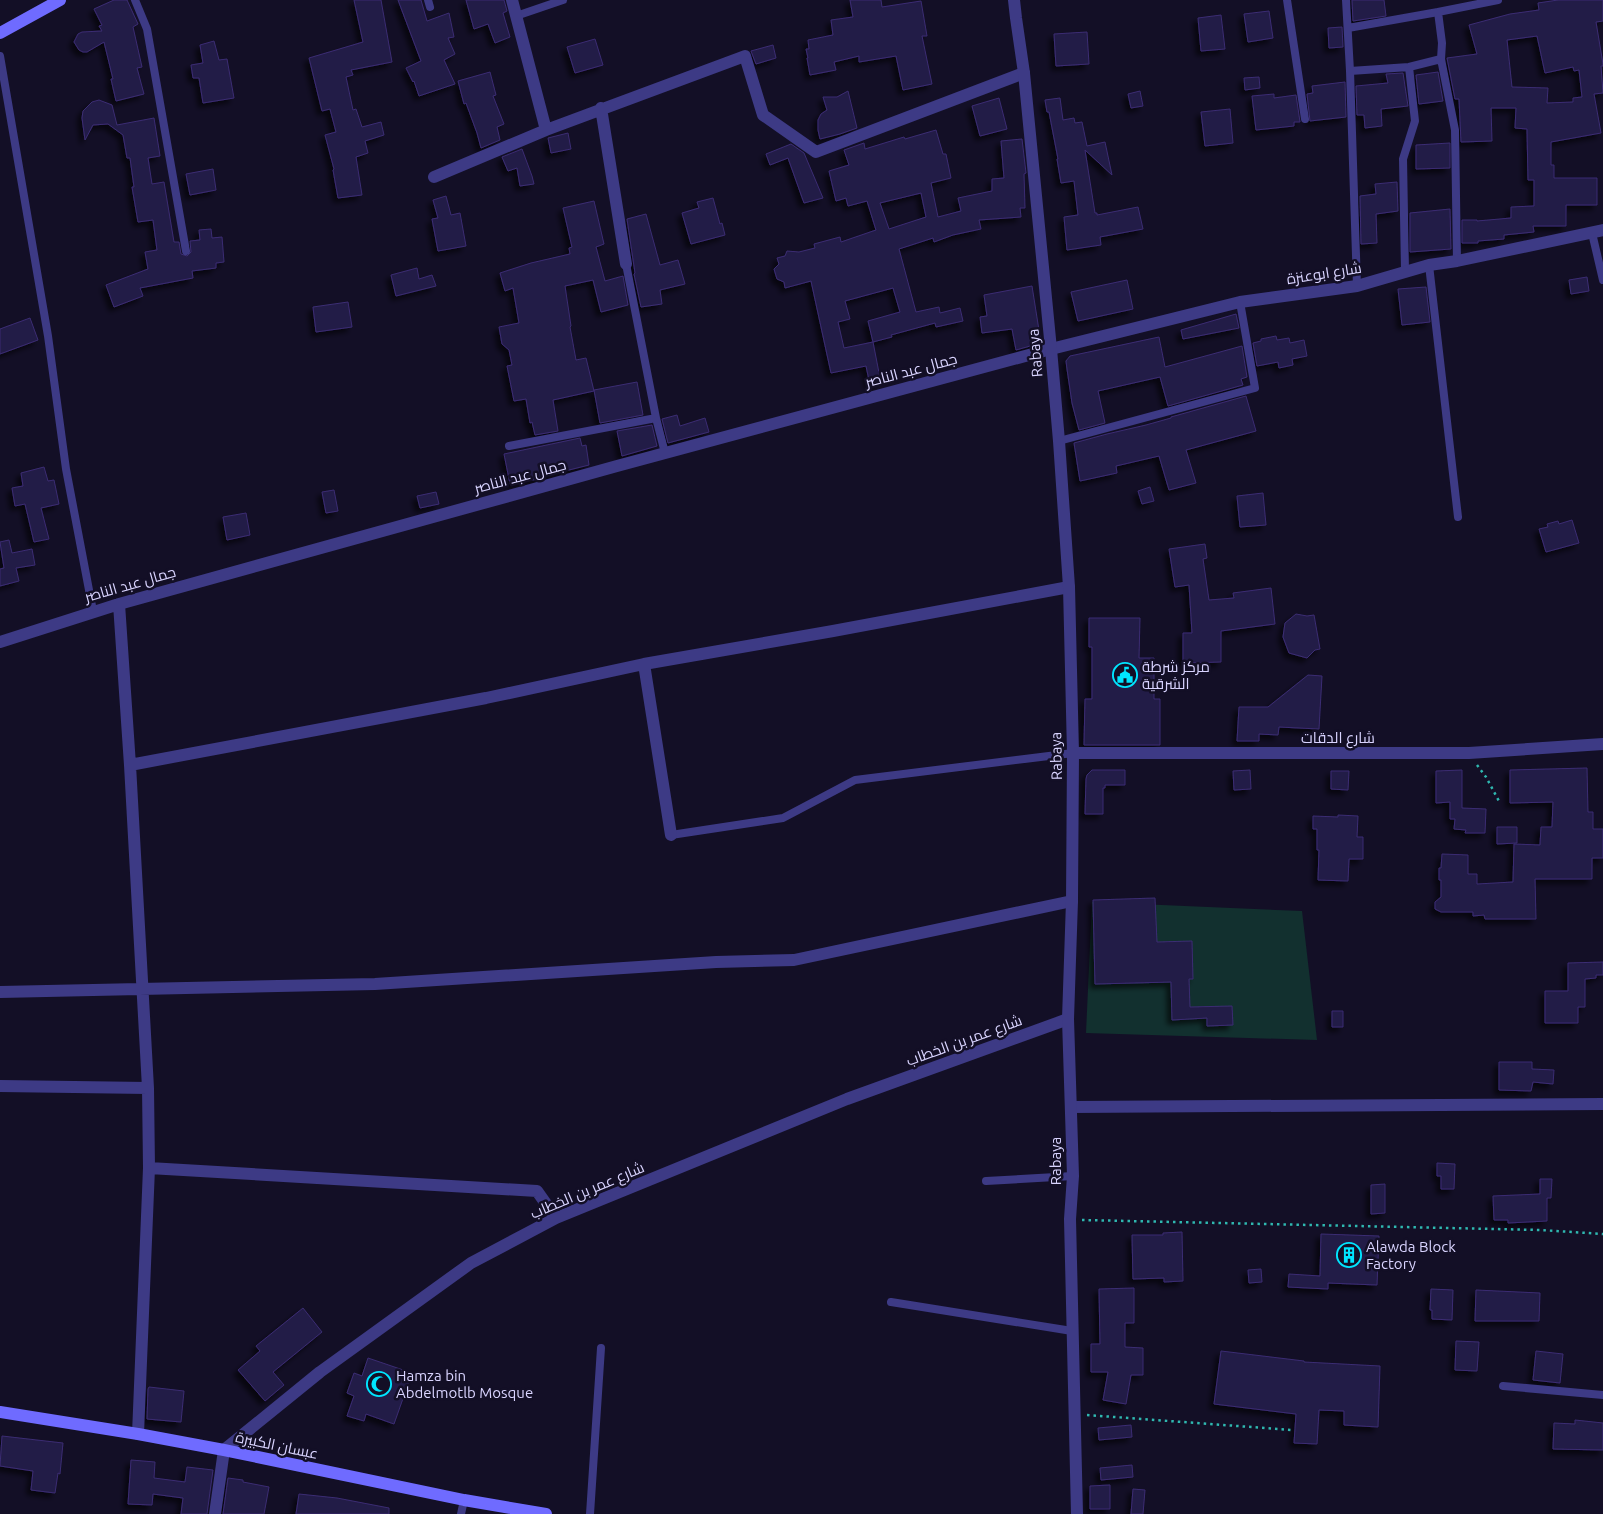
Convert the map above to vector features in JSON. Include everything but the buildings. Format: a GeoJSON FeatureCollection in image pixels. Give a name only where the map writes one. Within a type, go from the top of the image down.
{"type":"FeatureCollection","features":[{"type":"Feature","properties":{"kind":"main road"},"geometry":{"type":"LineString","coordinates":[[0,33],[60,0]]}},
{"type":"Feature","properties":{"kind":"main road","name":"عبسان الكبيرة"},"geometry":{"type":"LineString","coordinates":[[0,1414],[138,1434],[464,1500],[546,1514]]}},
{"type":"Feature","properties":{"kind":"street"},"geometry":{"type":"LineString","coordinates":[[512,0],[546,130]]}},
{"type":"Feature","properties":{"kind":"street","name":"Rabaya"},"geometry":{"type":"LineString","coordinates":[[1014,0],[1024,73],[1051,349],[1069,587],[1073,753],[1072,901],[1068,1019],[1073,1176],[1070,1219],[1077,1514]]}},
{"type":"Feature","properties":{"kind":"street"},"geometry":{"type":"LineString","coordinates":[[434,177],[601,108],[744,56],[763,116],[816,152],[1024,73]]}},
{"type":"Feature","properties":{"kind":"street"},"geometry":{"type":"LineString","coordinates":[[601,108],[626,264]]}},
{"type":"Feature","properties":{"kind":"street","name":"شارع ابوعنزة"},"geometry":{"type":"LineString","coordinates":[[1051,349],[1240,302],[1357,286],[1429,265],[1457,261],[1598,231]]}},
{"type":"Feature","properties":{"kind":"street","name":"جمال عبد الناصر"},"geometry":{"type":"LineString","coordinates":[[0,642],[93,611],[665,453],[1051,349]]}},
{"type":"Feature","properties":{"kind":"street"},"geometry":{"type":"LineString","coordinates":[[130,765],[486,698],[644,664],[1069,587]]}},
{"type":"Feature","properties":{"kind":"street"},"geometry":{"type":"LineString","coordinates":[[119,604],[148,1088],[149,1168],[138,1434]]}},
{"type":"Feature","properties":{"kind":"street"},"geometry":{"type":"LineString","coordinates":[[644,664],[670,835]]}},
{"type":"Feature","properties":{"kind":"street","name":"شارع الدقات"},"geometry":{"type":"LineString","coordinates":[[1073,753],[1469,754],[1603,744]]}},
{"type":"Feature","properties":{"kind":"street"},"geometry":{"type":"LineString","coordinates":[[0,992],[375,984],[716,962],[794,960],[1072,901]]}},
{"type":"Feature","properties":{"kind":"street","name":"شارع عمر بن الخطاب"},"geometry":{"type":"LineString","coordinates":[[224,1450],[320,1372],[471,1262],[556,1218],[847,1099],[1068,1019]]}},
{"type":"Feature","properties":{"kind":"street"},"geometry":{"type":"LineString","coordinates":[[0,1086],[148,1088]]}},
{"type":"Feature","properties":{"kind":"street"},"geometry":{"type":"LineString","coordinates":[[1071,1107],[1603,1104]]}},
{"type":"Feature","properties":{"kind":"street"},"geometry":{"type":"LineString","coordinates":[[149,1168],[537,1191],[556,1218]]}},
{"type":"Feature","properties":{"kind":"street"},"geometry":{"type":"LineString","coordinates":[[215,1514],[224,1450]]}},
{"type":"Feature","properties":{"kind":"lane"},"geometry":{"type":"LineString","coordinates":[[135,0],[147,29],[186,250]]}},
{"type":"Feature","properties":{"kind":"lane"},"geometry":{"type":"LineString","coordinates":[[516,16],[563,0]]}},
{"type":"Feature","properties":{"kind":"lane"},"geometry":{"type":"LineString","coordinates":[[1287,0],[1305,119]]}},
{"type":"Feature","properties":{"kind":"lane"},"geometry":{"type":"LineString","coordinates":[[1346,0],[1357,286]]}},
{"type":"Feature","properties":{"kind":"lane"},"geometry":{"type":"LineString","coordinates":[[1348,28],[1498,0]]}},
{"type":"Feature","properties":{"kind":"lane"},"geometry":{"type":"LineString","coordinates":[[1438,12],[1442,42],[1441,58],[1455,130],[1457,261]]}},
{"type":"Feature","properties":{"kind":"lane"},"geometry":{"type":"LineString","coordinates":[[0,56],[48,336],[66,469],[93,611]]}},
{"type":"Feature","properties":{"kind":"lane"},"geometry":{"type":"LineString","coordinates":[[1350,71],[1410,67],[1441,58]]}},
{"type":"Feature","properties":{"kind":"lane"},"geometry":{"type":"LineString","coordinates":[[1405,272],[1403,158],[1415,121],[1410,67]]}},
{"type":"Feature","properties":{"kind":"lane"},"geometry":{"type":"LineString","coordinates":[[1598,231],[1603,280]]}},
{"type":"Feature","properties":{"kind":"lane"},"geometry":{"type":"LineString","coordinates":[[626,264],[656,418],[665,453]]}},
{"type":"Feature","properties":{"kind":"lane"},"geometry":{"type":"LineString","coordinates":[[1429,265],[1458,517]]}},
{"type":"Feature","properties":{"kind":"lane"},"geometry":{"type":"LineString","coordinates":[[1059,441],[1255,388],[1240,302]]}},
{"type":"Feature","properties":{"kind":"lane"},"geometry":{"type":"LineString","coordinates":[[509,446],[656,418]]}},
{"type":"Feature","properties":{"kind":"lane"},"geometry":{"type":"LineString","coordinates":[[670,835],[783,818],[855,780],[1073,753]]}},
{"type":"Feature","properties":{"kind":"lane"},"geometry":{"type":"LineString","coordinates":[[986,1181],[1073,1176]]}},
{"type":"Feature","properties":{"kind":"lane"},"geometry":{"type":"LineString","coordinates":[[891,1302],[1072,1331]]}},
{"type":"Feature","properties":{"kind":"lane"},"geometry":{"type":"LineString","coordinates":[[590,1514],[600,1348]]}},
{"type":"Feature","properties":{"kind":"lane"},"geometry":{"type":"LineString","coordinates":[[1503,1386],[1603,1395]]}},
{"type":"Feature","properties":{"kind":"lane"},"geometry":{"type":"LineString","coordinates":[[461,1514],[464,1500]]}},
{"type":"Feature","properties":{"kind":"path"},"geometry":{"type":"LineString","coordinates":[[1469,754],[1486,777],[1500,804]]}},
{"type":"Feature","properties":{"kind":"path"},"geometry":{"type":"LineString","coordinates":[[1070,1219],[1540,1230],[1603,1234]]}},
{"type":"Feature","properties":{"kind":"path"},"geometry":{"type":"LineString","coordinates":[[1076,1414],[1292,1430]]}},
{"type":"Feature","properties":{"kind":"green space"},"geometry":{"type":"Polygon","coordinates":[[[1092,902],[1302,911],[1317,1040],[1086,1033],[1092,902]]]}},
{"type":"Feature","properties":{"kind":"place","name":"مركز شرطة الشرقية"},"geometry":{"type":"Point","coordinates":[1125,675]}},
{"type":"Feature","properties":{"kind":"place","name":"Alawda Block Factory"},"geometry":{"type":"Point","coordinates":[1349,1255]}},
{"type":"Feature","properties":{"kind":"place","name":"Hamza bin Abdelmotlb Mosque"},"geometry":{"type":"Point","coordinates":[379,1384]}}]}
